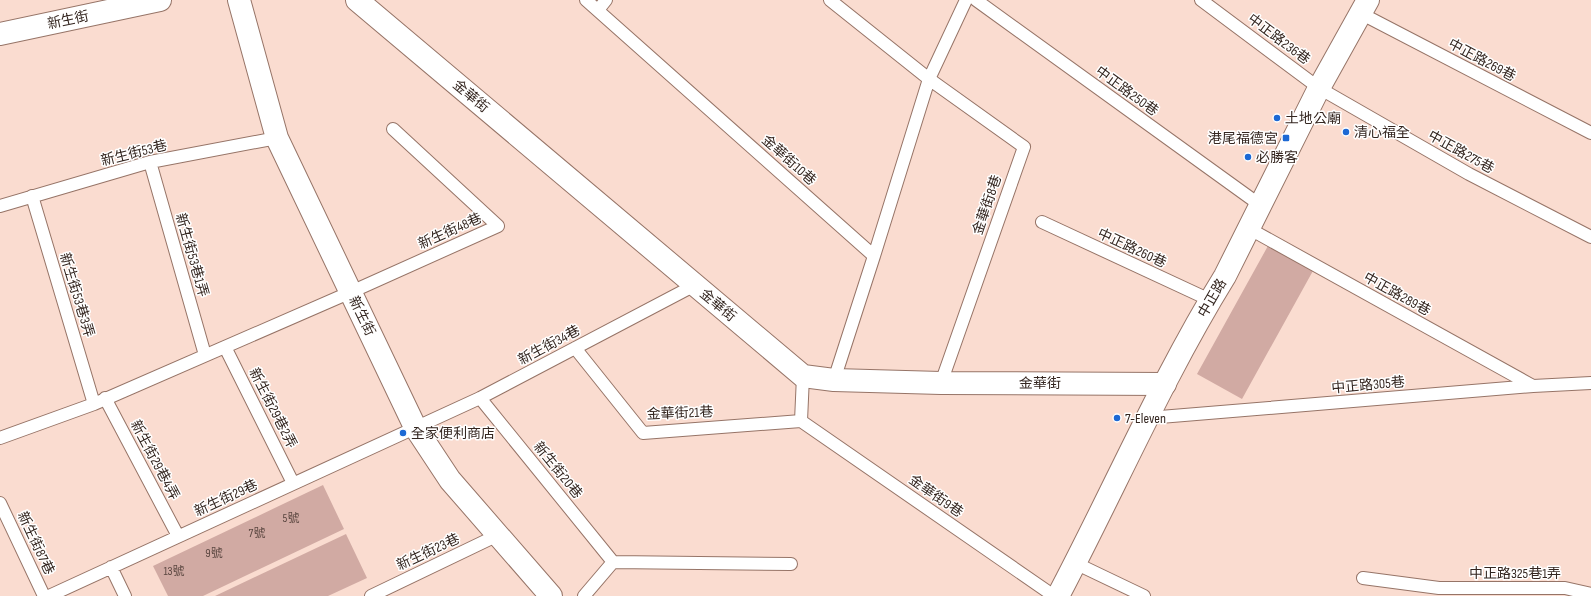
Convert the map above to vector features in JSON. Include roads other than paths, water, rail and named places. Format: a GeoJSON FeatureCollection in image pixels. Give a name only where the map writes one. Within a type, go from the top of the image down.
{"type":"FeatureCollection","features":[{"type":"Feature","properties":{"kind":"street","name":"新生街"},"geometry":{"type":"LineString","coordinates":[[0,34],[160,0]]}},
{"type":"Feature","properties":{"kind":"street","name":"新生街"},"geometry":{"type":"LineString","coordinates":[[239,0],[277,138],[416,427],[450,480],[551,596]]}},
{"type":"Feature","properties":{"kind":"street","name":"金華街"},"geometry":{"type":"LineString","coordinates":[[357,0],[802,376],[834,380],[1165,384]]}},
{"type":"Feature","properties":{"kind":"street","name":"中正路"},"geometry":{"type":"LineString","coordinates":[[1058,596],[1076,563],[1165,384],[1210,300],[1225,276],[1319,88],[1364,7]]}},
{"type":"Feature","properties":{"kind":"lane","name":"金華街10巷"},"geometry":{"type":"LineString","coordinates":[[586,0],[874,256]]}},
{"type":"Feature","properties":{"kind":"lane"},"geometry":{"type":"LineString","coordinates":[[598,10],[606,0]]}},
{"type":"Feature","properties":{"kind":"lane"},"geometry":{"type":"LineString","coordinates":[[830,0],[929,79]]}},
{"type":"Feature","properties":{"kind":"lane"},"geometry":{"type":"LineString","coordinates":[[834,380],[929,79],[966,0]]}},
{"type":"Feature","properties":{"kind":"lane","name":"中正路250巷"},"geometry":{"type":"LineString","coordinates":[[976,0],[1260,205]]}},
{"type":"Feature","properties":{"kind":"lane","name":"中正路236巷"},"geometry":{"type":"LineString","coordinates":[[1201,0],[1319,88]]}},
{"type":"Feature","properties":{"kind":"lane","name":"中正路269巷"},"geometry":{"type":"LineString","coordinates":[[1364,7],[1591,133]]}},
{"type":"Feature","properties":{"kind":"lane","name":"金華街8巷"},"geometry":{"type":"LineString","coordinates":[[929,79],[1024,146],[941,382]]}},
{"type":"Feature","properties":{"kind":"lane","name":"中正路275巷"},"geometry":{"type":"LineString","coordinates":[[1319,88],[1469,174],[1591,237]]}},
{"type":"Feature","properties":{"kind":"lane","name":"新生街48巷"},"geometry":{"type":"LineString","coordinates":[[351,292],[498,226],[393,129]]}},
{"type":"Feature","properties":{"kind":"lane","name":"新生街53巷"},"geometry":{"type":"LineString","coordinates":[[0,206],[150,162],[277,138]]}},
{"type":"Feature","properties":{"kind":"lane","name":"新生街53巷1弄"},"geometry":{"type":"LineString","coordinates":[[150,162],[205,355]]}},
{"type":"Feature","properties":{"kind":"lane","name":"新生街53巷3弄"},"geometry":{"type":"LineString","coordinates":[[32,196],[94,404]]}},
{"type":"Feature","properties":{"kind":"lane","name":"中正路260巷"},"geometry":{"type":"LineString","coordinates":[[1042,222],[1210,300]]}},
{"type":"Feature","properties":{"kind":"lane","name":"中正路289巷"},"geometry":{"type":"LineString","coordinates":[[1248,228],[1532,386]]}},
{"type":"Feature","properties":{"kind":"lane","name":"新生街34巷"},"geometry":{"type":"LineString","coordinates":[[416,427],[480,398],[695,285]]}},
{"type":"Feature","properties":{"kind":"lane"},"geometry":{"type":"LineString","coordinates":[[0,438],[94,404],[351,292]]}},
{"type":"Feature","properties":{"kind":"lane","name":"新生街29巷2弄"},"geometry":{"type":"LineString","coordinates":[[225,347],[293,483]]}},
{"type":"Feature","properties":{"kind":"lane","name":"金華街21巷"},"geometry":{"type":"LineString","coordinates":[[575,348],[643,433],[801,421]]}},
{"type":"Feature","properties":{"kind":"lane"},"geometry":{"type":"LineString","coordinates":[[801,421],[802,376]]}},
{"type":"Feature","properties":{"kind":"lane","name":"中正路305巷"},"geometry":{"type":"LineString","coordinates":[[1148,418],[1532,386],[1591,383]]}},
{"type":"Feature","properties":{"kind":"lane","name":"新生街29巷4弄"},"geometry":{"type":"LineString","coordinates":[[106,398],[178,536]]}},
{"type":"Feature","properties":{"kind":"lane","name":"新生街20巷"},"geometry":{"type":"LineString","coordinates":[[480,398],[613,562]]}},
{"type":"Feature","properties":{"kind":"lane","name":"金華街9巷"},"geometry":{"type":"LineString","coordinates":[[801,421],[1054,596]]}},
{"type":"Feature","properties":{"kind":"lane","name":"新生街29巷"},"geometry":{"type":"LineString","coordinates":[[49,596],[416,427]]}},
{"type":"Feature","properties":{"kind":"lane","name":"新生街87巷"},"geometry":{"type":"LineString","coordinates":[[0,503],[44,596]]}},
{"type":"Feature","properties":{"kind":"lane","name":"新生街23巷"},"geometry":{"type":"LineString","coordinates":[[371,596],[498,536]]}},
{"type":"Feature","properties":{"kind":"lane"},"geometry":{"type":"LineString","coordinates":[[584,596],[613,562],[791,564]]}},
{"type":"Feature","properties":{"kind":"lane"},"geometry":{"type":"LineString","coordinates":[[1076,563],[1144,596]]}},
{"type":"Feature","properties":{"kind":"lane"},"geometry":{"type":"LineString","coordinates":[[111,567],[125,596]]}},
{"type":"Feature","properties":{"kind":"lane","name":"中正路325巷1弄"},"geometry":{"type":"LineString","coordinates":[[1363,578],[1438,592],[1565,588],[1591,594]]}},
{"type":"Feature","properties":{"kind":"place","name":"土地公廟"},"geometry":{"type":"Point","coordinates":[1277,118]}},
{"type":"Feature","properties":{"kind":"place","name":"清心福全"},"geometry":{"type":"Point","coordinates":[1346,132]}},
{"type":"Feature","properties":{"kind":"place","name":"港尾福德宮"},"geometry":{"type":"Point","coordinates":[1286,138]}},
{"type":"Feature","properties":{"kind":"place","name":"必勝客"},"geometry":{"type":"Point","coordinates":[1248,157]}},
{"type":"Feature","properties":{"kind":"place","name":"7-Eleven"},"geometry":{"type":"Point","coordinates":[1117,418]}},
{"type":"Feature","properties":{"kind":"place","name":"全家便利商店"},"geometry":{"type":"Point","coordinates":[403,433]}}]}
